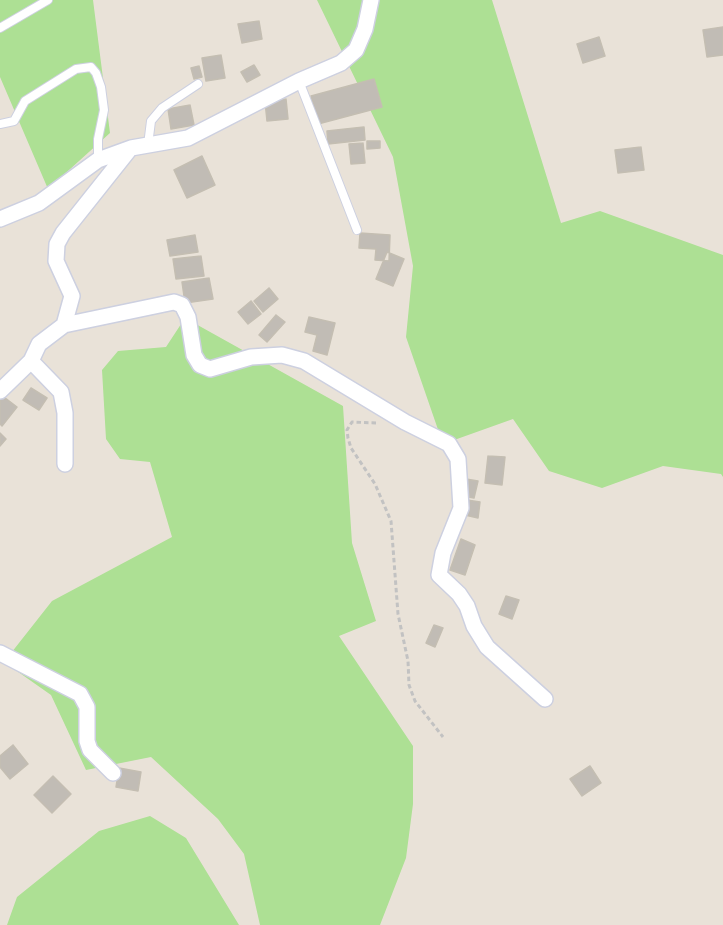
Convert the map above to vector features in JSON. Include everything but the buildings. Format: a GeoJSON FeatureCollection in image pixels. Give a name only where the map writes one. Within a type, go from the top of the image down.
{"type":"FeatureCollection","features":[{"type":"Feature","properties":{"kind":"street"},"geometry":{"type":"LineString","coordinates":[[0,219],[39,203],[98,160],[131,148],[188,138],[299,81],[341,63],[356,50],[366,29],[371,0]]}},
{"type":"Feature","properties":{"kind":"street"},"geometry":{"type":"LineString","coordinates":[[64,325],[72,296],[56,261],[57,244],[103,181],[131,148]]}},
{"type":"Feature","properties":{"kind":"street"},"geometry":{"type":"LineString","coordinates":[[0,391],[31,361],[39,344],[64,325],[174,302],[182,305],[188,317],[194,356],[200,365],[210,369],[251,357],[282,355],[329,375],[405,422],[449,444],[459,459],[461,508],[443,553],[439,570],[441,580],[463,600],[487,647],[545,699]]}},
{"type":"Feature","properties":{"kind":"street"},"geometry":{"type":"LineString","coordinates":[[31,361],[61,392],[65,413],[65,464]]}},
{"type":"Feature","properties":{"kind":"street"},"geometry":{"type":"LineString","coordinates":[[0,653],[80,694],[87,707],[87,741],[90,750],[113,773]]}},
{"type":"Feature","properties":{"kind":"lane"},"geometry":{"type":"LineString","coordinates":[[0,28],[48,0]]}},
{"type":"Feature","properties":{"kind":"lane"},"geometry":{"type":"LineString","coordinates":[[0,124],[14,121],[25,101],[76,69],[84,66],[91,67],[101,87],[104,110],[98,140],[98,160]]}},
{"type":"Feature","properties":{"kind":"lane"},"geometry":{"type":"LineString","coordinates":[[299,81],[357,230]]}},
{"type":"Feature","properties":{"kind":"lane"},"geometry":{"type":"LineString","coordinates":[[148,145],[151,121],[162,108],[198,84]]}},
{"type":"Feature","properties":{"kind":"path"},"geometry":{"type":"LineString","coordinates":[[405,422],[352,422],[346,430],[351,448],[375,484],[391,521],[398,614],[408,661],[409,685],[415,701],[443,736]]}},
{"type":"Feature","properties":{"kind":"green space"},"geometry":{"type":"Polygon","coordinates":[[[0,0],[93,0],[110,133],[48,189],[0,77],[0,0]]]}},
{"type":"Feature","properties":{"kind":"green space"},"geometry":{"type":"Polygon","coordinates":[[[317,0],[492,0],[561,223],[600,211],[723,255],[723,477],[721,474],[663,466],[602,488],[549,471],[513,419],[443,444],[406,337],[413,266],[393,157],[317,0]]]}},
{"type":"Feature","properties":{"kind":"green space"},"geometry":{"type":"Polygon","coordinates":[[[185,318],[343,406],[352,543],[376,621],[339,636],[413,746],[413,804],[406,858],[380,925],[260,925],[244,854],[218,819],[151,757],[86,770],[51,695],[4,662],[52,601],[172,537],[150,462],[120,459],[106,439],[102,370],[118,351],[166,347],[185,318]]]}},
{"type":"Feature","properties":{"kind":"green space"},"geometry":{"type":"Polygon","coordinates":[[[150,816],[186,838],[239,925],[7,925],[17,897],[99,831],[150,816]]]}}]}
